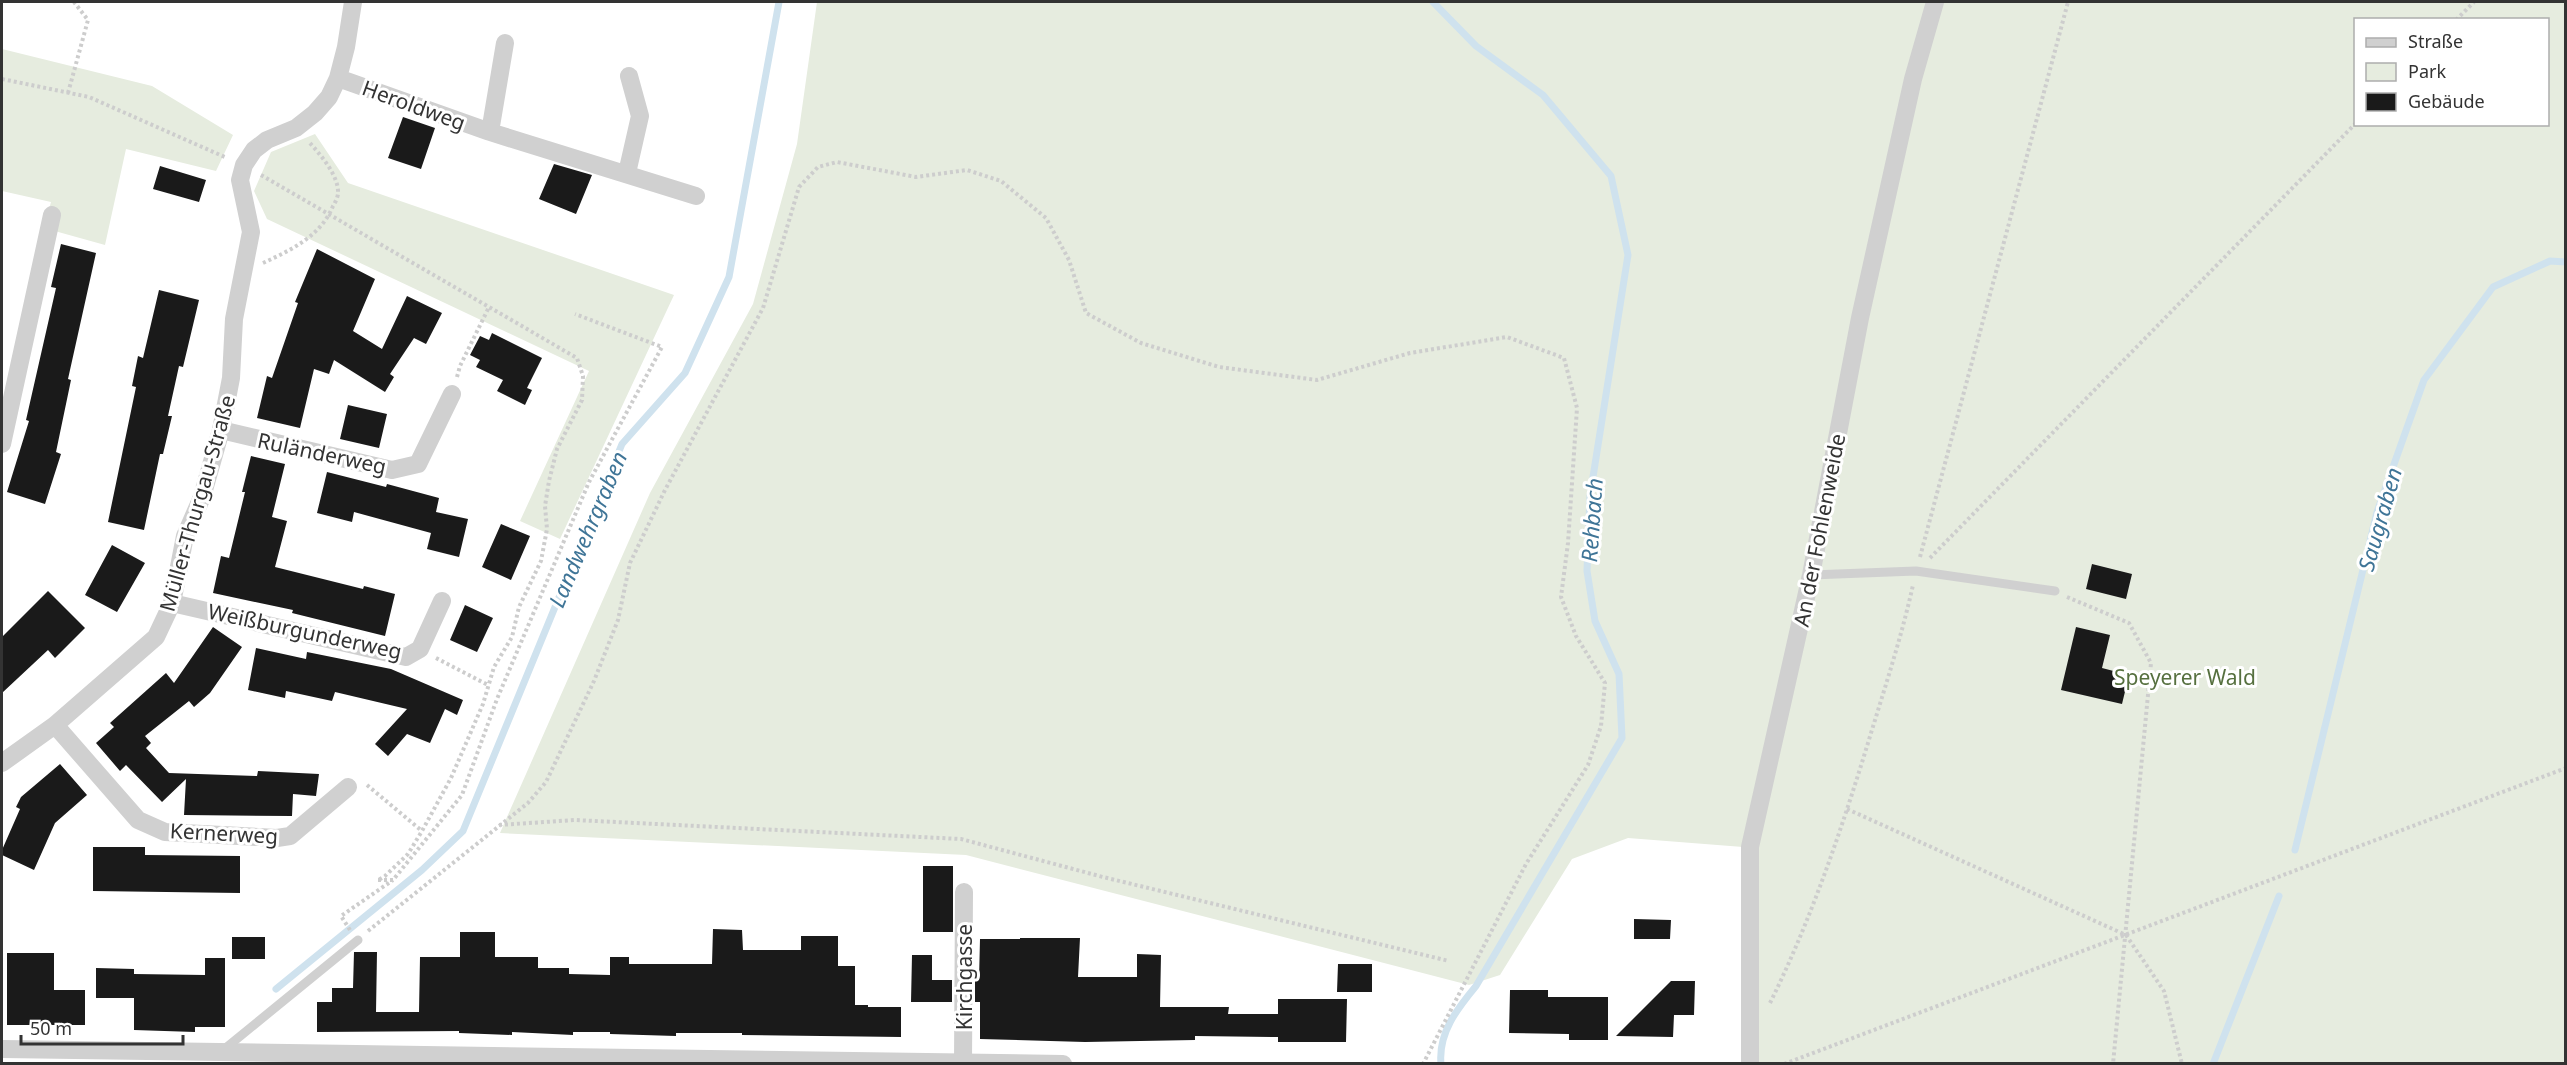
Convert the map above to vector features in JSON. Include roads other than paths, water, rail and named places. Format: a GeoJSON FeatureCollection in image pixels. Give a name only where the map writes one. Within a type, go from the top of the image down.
{"type":"FeatureCollection","features":[{"type":"Feature","properties":{"kind":"street"},"geometry":{"type":"LineString","coordinates":[[338,78],[346,47],[353,2]]}},
{"type":"Feature","properties":{"kind":"street","name":"An der Fohlenweide"},"geometry":{"type":"LineString","coordinates":[[1750,1064],[1750,847],[1811,575],[1860,318],[1913,79],[1935,2]]}},
{"type":"Feature","properties":{"kind":"street","name":"Heroldweg"},"geometry":{"type":"LineString","coordinates":[[490,132],[505,43]]}},
{"type":"Feature","properties":{"kind":"street"},"geometry":{"type":"LineString","coordinates":[[627,173],[640,116],[629,76]]}},
{"type":"Feature","properties":{"kind":"street","name":"Müller-Thurgau-Straße"},"geometry":{"type":"LineString","coordinates":[[2,763],[56,725],[156,636],[172,603],[185,536],[202,496],[221,430],[231,378],[234,319],[251,232],[240,180],[244,165],[254,150],[267,140],[296,128],[315,113],[329,97],[338,78]]}},
{"type":"Feature","properties":{"kind":"street","name":"Heroldweg"},"geometry":{"type":"LineString","coordinates":[[338,78],[490,132],[696,196]]}},
{"type":"Feature","properties":{"kind":"street"},"geometry":{"type":"LineString","coordinates":[[2,444],[52,215]]}},
{"type":"Feature","properties":{"kind":"street","name":"Ruländerweg"},"geometry":{"type":"LineString","coordinates":[[221,430],[392,470],[418,464],[452,394]]}},
{"type":"Feature","properties":{"kind":"street","name":"Weißburgunderweg"},"geometry":{"type":"LineString","coordinates":[[172,603],[406,657],[420,649],[442,601]]}},
{"type":"Feature","properties":{"kind":"street","name":"Kernerweg"},"geometry":{"type":"LineString","coordinates":[[56,725],[138,820],[165,832],[277,838],[290,836],[348,787]]}},
{"type":"Feature","properties":{"kind":"street","name":"Kirchgasse"},"geometry":{"type":"LineString","coordinates":[[964,892],[964,1062]]}},
{"type":"Feature","properties":{"kind":"street","name":"Kirchgasse"},"geometry":{"type":"LineString","coordinates":[[2,1049],[47,1057],[220,1053],[365,1059],[1064,1064]]}},
{"type":"Feature","properties":{"kind":"lane"},"geometry":{"type":"LineString","coordinates":[[1811,575],[1916,571],[2055,591]]}},
{"type":"Feature","properties":{"kind":"lane"},"geometry":{"type":"LineString","coordinates":[[220,1053],[358,940]]}},
{"type":"Feature","properties":{"kind":"waterway","name":"Landwehrgraben"},"geometry":{"type":"LineString","coordinates":[[276,989],[422,870],[463,831],[622,444],[685,373],[729,277],[779,2]]}},
{"type":"Feature","properties":{"kind":"waterway","name":"Rehbach"},"geometry":{"type":"LineString","coordinates":[[1433,2],[1476,46],[1543,95],[1611,176],[1628,255],[1590,496],[1587,571],[1595,621],[1619,674],[1622,738],[1476,986],[1450,1022],[1443,1042],[1441,1064]]}},
{"type":"Feature","properties":{"kind":"waterway","name":"Saugraben"},"geometry":{"type":"LineString","coordinates":[[2295,850],[2377,512],[2424,380],[2493,287],[2550,261],[2566,262]]}},
{"type":"Feature","properties":{"kind":"waterway","name":"Saugraben"},"geometry":{"type":"LineString","coordinates":[[2213,1064],[2279,896]]}},
{"type":"Feature","properties":{"kind":"park label","name":"Speyerer Wald"},"geometry":{"type":"Point","coordinates":[2185,677]}}]}
